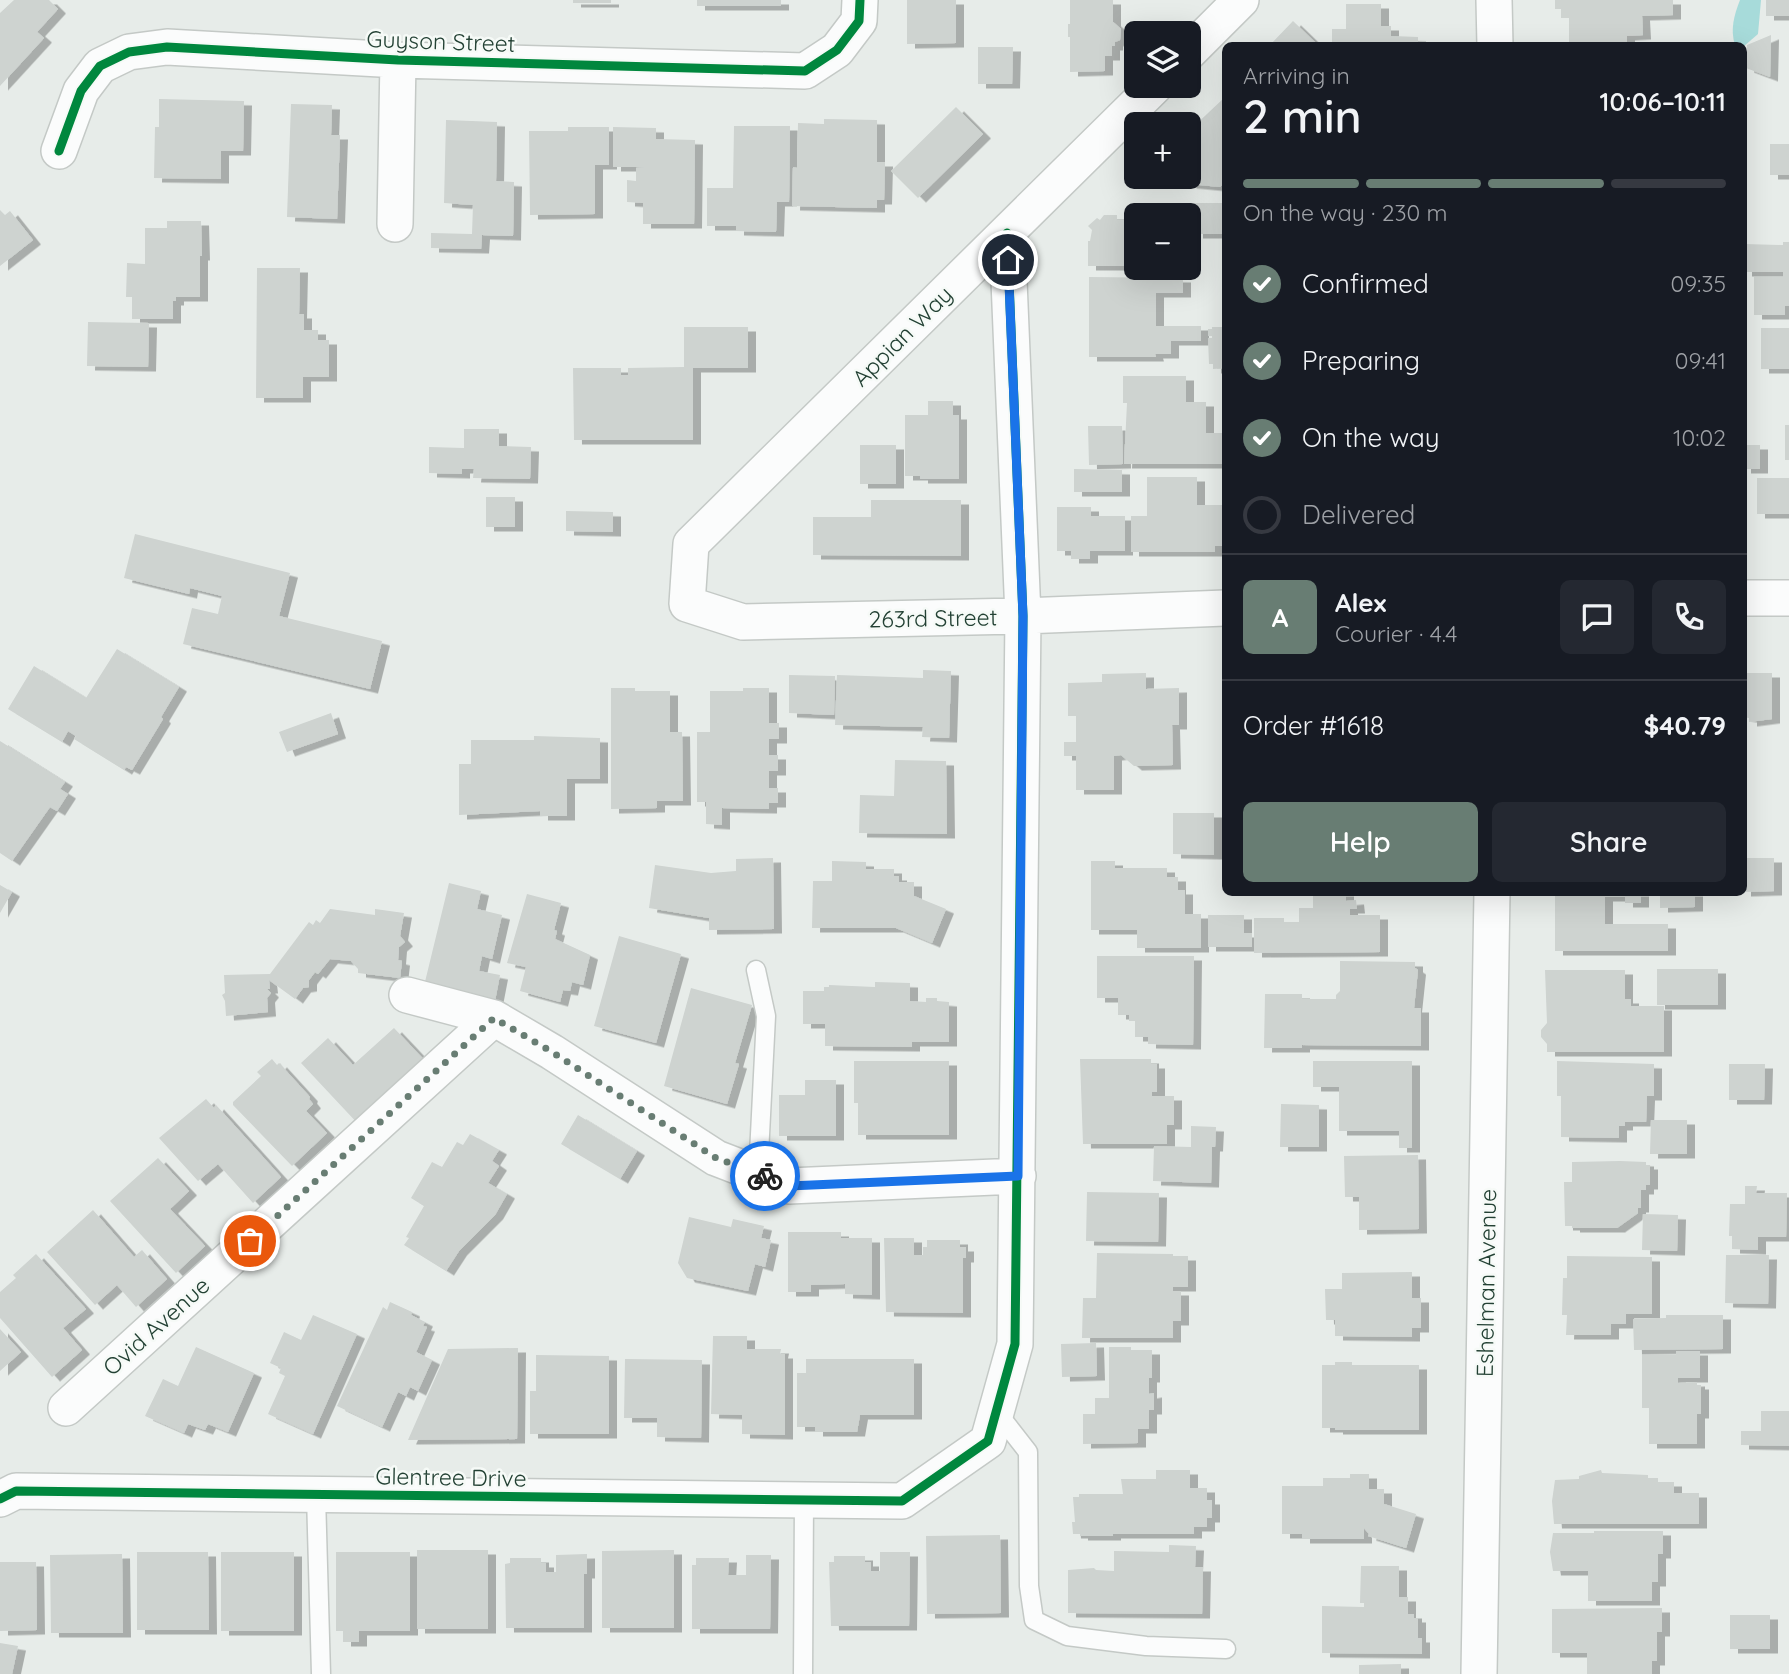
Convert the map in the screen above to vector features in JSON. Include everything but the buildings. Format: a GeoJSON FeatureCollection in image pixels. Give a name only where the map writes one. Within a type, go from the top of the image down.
{"type":"FeatureCollection","features":[{"type":"Feature","properties":{"kind":"street"},"geometry":{"type":"LineString","coordinates":[[1201,40],[1241,0]]}},
{"type":"Feature","properties":{"kind":"street"},"geometry":{"type":"LineString","coordinates":[[1494,0],[1495,42]]}},
{"type":"Feature","properties":{"kind":"street","name":"Guyson Street"},"geometry":{"type":"LineString","coordinates":[[59,151],[81,90],[100,66],[129,52],[167,47],[398,60],[805,71],[837,50],[860,11]]}},
{"type":"Feature","properties":{"kind":"street"},"geometry":{"type":"LineString","coordinates":[[395,224],[398,60]]}},
{"type":"Feature","properties":{"kind":"street","name":"Appian Way"},"geometry":{"type":"LineString","coordinates":[[687,604],[691,544],[1143,98]]}},
{"type":"Feature","properties":{"kind":"street"},"geometry":{"type":"LineString","coordinates":[[996,1411],[1015,1345],[1018,1176],[1023,616],[1007,233]]}},
{"type":"Feature","properties":{"kind":"street"},"geometry":{"type":"LineString","coordinates":[[1747,598],[1789,598]]}},
{"type":"Feature","properties":{"kind":"street","name":"263rd Street"},"geometry":{"type":"LineString","coordinates":[[687,604],[743,622],[1023,616],[1222,608]]}},
{"type":"Feature","properties":{"kind":"street","name":"Eshelman Avenue"},"geometry":{"type":"LineString","coordinates":[[1479,1674],[1492,896]]}},
{"type":"Feature","properties":{"kind":"street"},"geometry":{"type":"LineString","coordinates":[[407,995],[494,1018],[552,1052],[716,1158],[789,1186],[1018,1176]]}},
{"type":"Feature","properties":{"kind":"street","name":"Ovid Avenue"},"geometry":{"type":"LineString","coordinates":[[66,1408],[494,1018]]}},
{"type":"Feature","properties":{"kind":"street","name":"Glentree Drive"},"geometry":{"type":"LineString","coordinates":[[0,1499],[16,1491],[902,1501],[988,1441],[996,1411]]}},
{"type":"Feature","properties":{"kind":"lane"},"geometry":{"type":"LineString","coordinates":[[756,970],[766,1016],[758,1174]]}},
{"type":"Feature","properties":{"kind":"lane"},"geometry":{"type":"LineString","coordinates":[[996,1411],[1028,1452],[1029,1586],[1034,1620],[1067,1636],[1146,1646],[1226,1649]]}},
{"type":"Feature","properties":{"kind":"lane"},"geometry":{"type":"LineString","coordinates":[[316,1495],[321,1674]]}},
{"type":"Feature","properties":{"kind":"lane"},"geometry":{"type":"LineString","coordinates":[[803,1674],[804,1500]]}},
{"type":"Feature","properties":{"kind":"water"},"geometry":{"type":"Polygon","coordinates":[[[1740,0],[1761,0],[1758,34],[1747,44],[1734,42],[1734,17],[1740,0]]]}},
{"type":"Feature","properties":{"kind":"cycle path"},"geometry":{"type":"LineString","coordinates":[[59,151],[81,91],[100,66],[129,52],[167,47],[398,60],[805,71],[837,50],[859,21],[860,0]]}},
{"type":"Feature","properties":{"kind":"cycle path"},"geometry":{"type":"LineString","coordinates":[[0,1499],[16,1491],[902,1501],[988,1441],[1015,1344],[1023,616],[1007,233]]}},
{"type":"Feature","properties":{"kind":"way so far"},"geometry":{"type":"LineString","coordinates":[[250,1241],[494,1018],[552,1052],[716,1158],[765,1176]]}},
{"type":"Feature","properties":{"kind":"route"},"geometry":{"type":"LineString","coordinates":[[765,1176],[789,1186],[1018,1176],[1023,616],[1008,260]]}}]}
